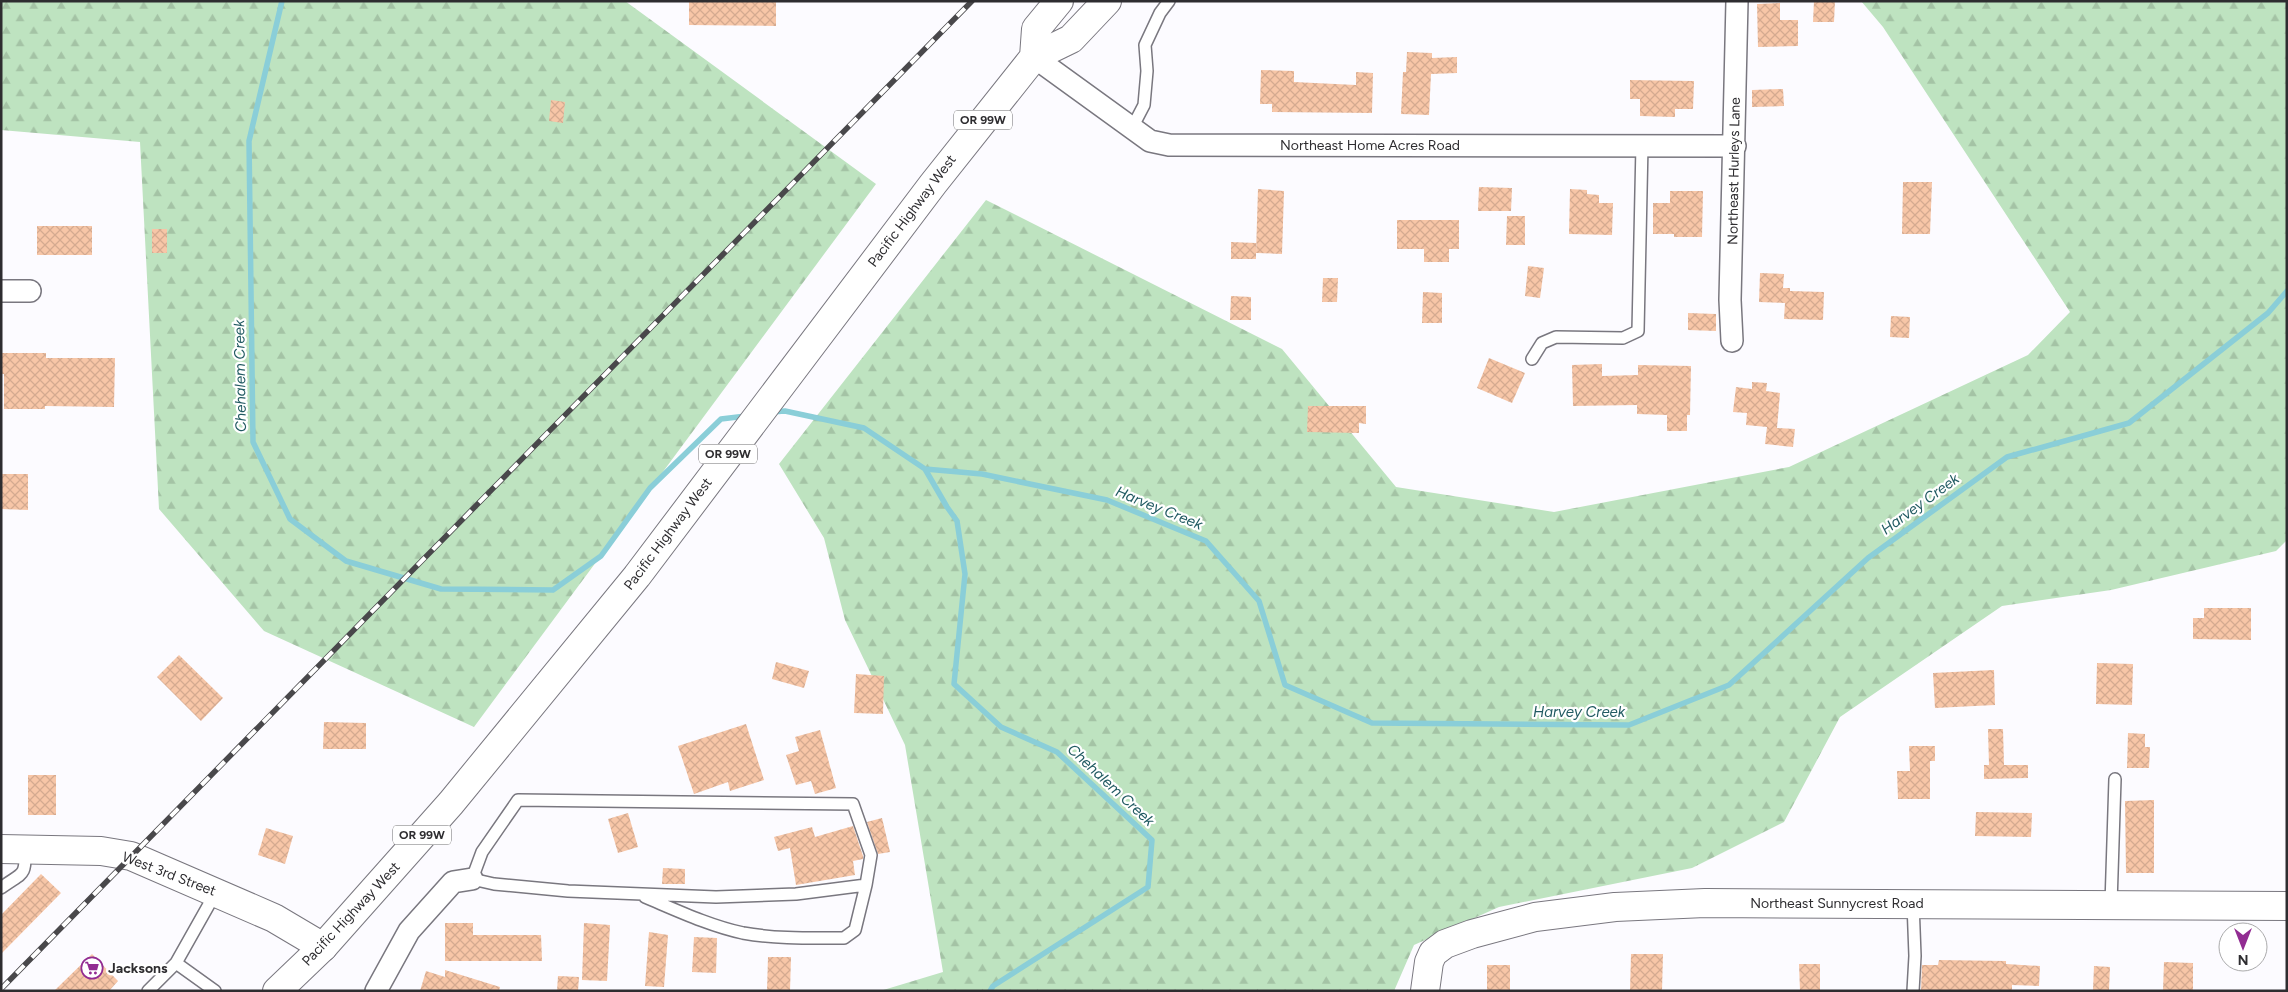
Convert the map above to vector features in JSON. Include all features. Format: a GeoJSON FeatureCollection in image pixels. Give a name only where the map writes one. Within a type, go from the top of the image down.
{"type":"FeatureCollection","features":[{"type":"Feature","properties":{"kind":"main road"},"geometry":{"type":"LineString","coordinates":[[1034,57],[1036,29],[1058,1]]}},
{"type":"Feature","properties":{"kind":"main road","name":"Pacific Highway West"},"geometry":{"type":"LineString","coordinates":[[277,991],[323,947],[451,803],[637,576],[933,184],[1034,57],[1071,39],[1107,1]]}},
{"type":"Feature","properties":{"kind":"main road","name":"West 3rd Street"},"geometry":{"type":"LineString","coordinates":[[13,850],[101,851],[131,856],[274,918],[323,947]]}},
{"type":"Feature","properties":{"kind":"main road","name":"Northeast Sunnycrest Road"},"geometry":{"type":"LineString","coordinates":[[1425,991],[1429,962],[1433,953],[1445,944],[1472,934],[1535,917],[1614,907],[1705,903],[2287,906]]}},
{"type":"Feature","properties":{"kind":"street","name":"Northeast Hurleys Lane"},"geometry":{"type":"LineString","coordinates":[[1732,341],[1730,300],[1737,1]]}},
{"type":"Feature","properties":{"kind":"street","name":"Northeast Home Acres Road"},"geometry":{"type":"LineString","coordinates":[[1034,57],[1150,141],[1169,145],[1735,146]]}},
{"type":"Feature","properties":{"kind":"street"},"geometry":{"type":"LineString","coordinates":[[1,290],[30,291]]}},
{"type":"Feature","properties":{"kind":"street"},"geometry":{"type":"LineString","coordinates":[[376,991],[409,931],[453,882],[472,879]]}},
{"type":"Feature","properties":{"kind":"lane"},"geometry":{"type":"LineString","coordinates":[[1132,128],[1144,105],[1147,71],[1145,45],[1160,13],[1169,1]]}},
{"type":"Feature","properties":{"kind":"lane"},"geometry":{"type":"LineString","coordinates":[[1532,359],[1542,343],[1556,337],[1623,338],[1638,331],[1642,145]]}},
{"type":"Feature","properties":{"kind":"lane"},"geometry":{"type":"LineString","coordinates":[[2110,904],[2115,779]]}},
{"type":"Feature","properties":{"kind":"lane"},"geometry":{"type":"LineString","coordinates":[[637,894],[688,915],[742,932],[780,938],[844,938],[855,930],[866,885],[871,855],[853,804],[518,800],[482,852],[472,879],[494,884],[550,889],[716,897],[796,894],[866,885]]}},
{"type":"Feature","properties":{"kind":"lane"},"geometry":{"type":"LineString","coordinates":[[1,888],[24,873],[26,868],[13,850]]}},
{"type":"Feature","properties":{"kind":"lane"},"geometry":{"type":"LineString","coordinates":[[148,991],[176,963],[216,892]]}},
{"type":"Feature","properties":{"kind":"lane"},"geometry":{"type":"LineString","coordinates":[[1913,991],[1915,956],[1914,903]]}},
{"type":"Feature","properties":{"kind":"lane"},"geometry":{"type":"LineString","coordinates":[[176,963],[215,991]]}},
{"type":"Feature","properties":{"kind":"green space"},"geometry":{"type":"Polygon","coordinates":[[[1,1],[625,1],[876,184],[474,727],[264,631],[159,509],[140,142],[1,130],[1,1]]]}},
{"type":"Feature","properties":{"kind":"green space"},"geometry":{"type":"Polygon","coordinates":[[[1861,1],[2287,1],[2287,540],[2276,551],[2111,590],[2002,606],[1840,717],[1784,822],[1692,868],[1499,907],[1414,945],[1394,991],[880,991],[943,972],[905,745],[845,620],[824,538],[779,464],[986,200],[1282,349],[1396,487],[1554,512],[1789,467],[2028,355],[2070,312],[1883,27],[1861,1]]]}},
{"type":"Feature","properties":{"kind":"building"},"geometry":{"type":"Polygon","coordinates":[[[689,1],[776,1],[776,26],[689,25],[689,1]]]}},
{"type":"Feature","properties":{"kind":"building"},"geometry":{"type":"Polygon","coordinates":[[[1814,1],[1835,1],[1834,22],[1813,22],[1814,1]]]}},
{"type":"Feature","properties":{"kind":"building"},"geometry":{"type":"Polygon","coordinates":[[[1780,3],[1780,20],[1798,20],[1798,46],[1758,47],[1757,4],[1780,3]]]}},
{"type":"Feature","properties":{"kind":"building"},"geometry":{"type":"Polygon","coordinates":[[[1407,52],[1432,53],[1432,58],[1457,57],[1457,73],[1431,74],[1429,115],[1401,114],[1403,72],[1406,72],[1407,52]]]}},
{"type":"Feature","properties":{"kind":"building"},"geometry":{"type":"Polygon","coordinates":[[[1261,70],[1294,71],[1294,82],[1356,85],[1356,72],[1373,73],[1372,113],[1272,112],[1272,104],[1260,104],[1261,70]]]}},
{"type":"Feature","properties":{"kind":"building"},"geometry":{"type":"Polygon","coordinates":[[[1630,80],[1694,81],[1693,109],[1675,109],[1675,117],[1640,116],[1640,99],[1630,99],[1630,80]]]}},
{"type":"Feature","properties":{"kind":"building"},"geometry":{"type":"Polygon","coordinates":[[[1783,89],[1784,106],[1752,107],[1752,90],[1783,89]]]}},
{"type":"Feature","properties":{"kind":"building"},"geometry":{"type":"Polygon","coordinates":[[[551,100],[565,102],[563,123],[549,121],[551,100]]]}},
{"type":"Feature","properties":{"kind":"building"},"geometry":{"type":"Polygon","coordinates":[[[1903,182],[1932,182],[1930,234],[1902,234],[1903,182]]]}},
{"type":"Feature","properties":{"kind":"building"},"geometry":{"type":"Polygon","coordinates":[[[1479,187],[1512,188],[1511,211],[1478,211],[1479,187]]]}},
{"type":"Feature","properties":{"kind":"building"},"geometry":{"type":"Polygon","coordinates":[[[1258,189],[1284,191],[1282,254],[1256,253],[1258,189]]]}},
{"type":"Feature","properties":{"kind":"building"},"geometry":{"type":"Polygon","coordinates":[[[1570,189],[1587,190],[1587,194],[1599,195],[1599,203],[1613,203],[1612,235],[1569,234],[1570,189]]]}},
{"type":"Feature","properties":{"kind":"building"},"geometry":{"type":"Polygon","coordinates":[[[1670,191],[1703,191],[1702,237],[1674,237],[1674,234],[1653,234],[1653,203],[1670,203],[1670,191]]]}},
{"type":"Feature","properties":{"kind":"building"},"geometry":{"type":"Polygon","coordinates":[[[1507,216],[1525,216],[1525,245],[1506,245],[1507,216]]]}},
{"type":"Feature","properties":{"kind":"building"},"geometry":{"type":"Polygon","coordinates":[[[1397,220],[1459,220],[1459,249],[1449,249],[1449,262],[1424,262],[1424,249],[1397,249],[1397,220]]]}},
{"type":"Feature","properties":{"kind":"building"},"geometry":{"type":"Polygon","coordinates":[[[37,226],[92,226],[92,255],[37,255],[37,226]]]}},
{"type":"Feature","properties":{"kind":"building"},"geometry":{"type":"Polygon","coordinates":[[[152,229],[167,229],[167,253],[152,253],[152,229]]]}},
{"type":"Feature","properties":{"kind":"building"},"geometry":{"type":"Polygon","coordinates":[[[1231,242],[1256,243],[1256,259],[1231,259],[1231,242]]]}},
{"type":"Feature","properties":{"kind":"building"},"geometry":{"type":"Polygon","coordinates":[[[1528,266],[1544,268],[1540,298],[1525,296],[1528,266]]]}},
{"type":"Feature","properties":{"kind":"building"},"geometry":{"type":"Polygon","coordinates":[[[1760,273],[1784,274],[1783,288],[1790,288],[1790,291],[1824,292],[1823,320],[1784,319],[1785,303],[1759,302],[1760,273]]]}},
{"type":"Feature","properties":{"kind":"building"},"geometry":{"type":"Polygon","coordinates":[[[1323,278],[1338,278],[1337,302],[1322,302],[1323,278]]]}},
{"type":"Feature","properties":{"kind":"building"},"geometry":{"type":"Polygon","coordinates":[[[1423,292],[1442,293],[1442,323],[1422,323],[1423,292]]]}},
{"type":"Feature","properties":{"kind":"building"},"geometry":{"type":"Polygon","coordinates":[[[1231,296],[1251,297],[1251,320],[1230,320],[1231,296]]]}},
{"type":"Feature","properties":{"kind":"building"},"geometry":{"type":"Polygon","coordinates":[[[1688,313],[1716,314],[1716,331],[1688,330],[1688,313]]]}},
{"type":"Feature","properties":{"kind":"building"},"geometry":{"type":"Polygon","coordinates":[[[1891,316],[1910,317],[1909,338],[1890,337],[1891,316]]]}},
{"type":"Feature","properties":{"kind":"building"},"geometry":{"type":"Polygon","coordinates":[[[1,353],[46,353],[46,358],[115,358],[114,407],[45,406],[45,409],[4,409],[4,374],[1,374],[1,353]]]}},
{"type":"Feature","properties":{"kind":"building"},"geometry":{"type":"Polygon","coordinates":[[[1489,358],[1525,373],[1512,403],[1477,388],[1489,358]]]}},
{"type":"Feature","properties":{"kind":"building"},"geometry":{"type":"Polygon","coordinates":[[[1602,364],[1602,376],[1638,375],[1638,365],[1691,366],[1690,415],[1687,415],[1687,431],[1667,431],[1667,415],[1637,414],[1637,405],[1573,406],[1572,365],[1602,364]]]}},
{"type":"Feature","properties":{"kind":"building"},"geometry":{"type":"Polygon","coordinates":[[[1752,382],[1767,383],[1766,391],[1780,393],[1777,428],[1795,429],[1793,447],[1765,444],[1767,427],[1746,425],[1747,413],[1733,412],[1736,387],[1752,389],[1752,382]]]}},
{"type":"Feature","properties":{"kind":"building"},"geometry":{"type":"Polygon","coordinates":[[[1308,406],[1366,406],[1366,424],[1359,423],[1359,433],[1307,432],[1308,406]]]}},
{"type":"Feature","properties":{"kind":"building"},"geometry":{"type":"Polygon","coordinates":[[[1,474],[28,474],[28,510],[1,509],[1,474]]]}},
{"type":"Feature","properties":{"kind":"building"},"geometry":{"type":"Polygon","coordinates":[[[2204,608],[2251,608],[2251,640],[2193,639],[2193,618],[2204,618],[2204,608]]]}},
{"type":"Feature","properties":{"kind":"building"},"geometry":{"type":"Polygon","coordinates":[[[179,655],[223,698],[201,721],[157,677],[179,655]]]}},
{"type":"Feature","properties":{"kind":"building"},"geometry":{"type":"Polygon","coordinates":[[[776,662],[809,671],[804,688],[772,679],[776,662]]]}},
{"type":"Feature","properties":{"kind":"building"},"geometry":{"type":"Polygon","coordinates":[[[2097,663],[2133,664],[2132,705],[2096,704],[2097,663]]]}},
{"type":"Feature","properties":{"kind":"building"},"geometry":{"type":"Polygon","coordinates":[[[1994,670],[1995,705],[1935,708],[1933,673],[1994,670]]]}},
{"type":"Feature","properties":{"kind":"building"},"geometry":{"type":"Polygon","coordinates":[[[856,674],[884,676],[883,714],[854,713],[856,674]]]}},
{"type":"Feature","properties":{"kind":"building"},"geometry":{"type":"Polygon","coordinates":[[[324,722],[366,723],[366,749],[323,749],[324,722]]]}},
{"type":"Feature","properties":{"kind":"building"},"geometry":{"type":"Polygon","coordinates":[[[746,724],[764,780],[730,791],[728,782],[694,794],[678,746],[746,724]]]}},
{"type":"Feature","properties":{"kind":"building"},"geometry":{"type":"Polygon","coordinates":[[[1988,729],[2003,729],[2004,765],[2028,765],[2028,778],[1984,779],[1984,765],[1989,765],[1988,729]]]}},
{"type":"Feature","properties":{"kind":"building"},"geometry":{"type":"Polygon","coordinates":[[[820,730],[836,788],[815,794],[811,781],[796,785],[786,755],[799,751],[795,737],[820,730]]]}},
{"type":"Feature","properties":{"kind":"building"},"geometry":{"type":"Polygon","coordinates":[[[2128,733],[2145,734],[2145,747],[2150,747],[2149,768],[2127,768],[2128,733]]]}},
{"type":"Feature","properties":{"kind":"building"},"geometry":{"type":"Polygon","coordinates":[[[1909,746],[1935,746],[1935,761],[1930,761],[1930,799],[1898,799],[1897,771],[1910,771],[1909,746]]]}},
{"type":"Feature","properties":{"kind":"building"},"geometry":{"type":"Polygon","coordinates":[[[28,775],[56,775],[56,815],[28,815],[28,775]]]}},
{"type":"Feature","properties":{"kind":"building"},"geometry":{"type":"Polygon","coordinates":[[[2154,800],[2154,873],[2126,873],[2125,801],[2154,800]]]}},
{"type":"Feature","properties":{"kind":"building"},"geometry":{"type":"Polygon","coordinates":[[[1976,812],[2032,813],[2031,837],[1975,836],[1976,812]]]}},
{"type":"Feature","properties":{"kind":"building"},"geometry":{"type":"Polygon","coordinates":[[[628,813],[638,847],[618,853],[608,819],[628,813]]]}},
{"type":"Feature","properties":{"kind":"building"},"geometry":{"type":"Polygon","coordinates":[[[882,818],[890,852],[878,854],[867,822],[882,818]]]}},
{"type":"Feature","properties":{"kind":"building"},"geometry":{"type":"Polygon","coordinates":[[[853,826],[863,856],[863,859],[853,861],[855,875],[796,885],[790,848],[778,851],[774,837],[812,827],[815,837],[853,826]]]}},
{"type":"Feature","properties":{"kind":"building"},"geometry":{"type":"Polygon","coordinates":[[[266,828],[293,836],[285,864],[258,855],[266,828]]]}},
{"type":"Feature","properties":{"kind":"building"},"geometry":{"type":"Polygon","coordinates":[[[663,868],[685,869],[685,884],[662,884],[663,868]]]}},
{"type":"Feature","properties":{"kind":"building"},"geometry":{"type":"Polygon","coordinates":[[[41,874],[61,893],[1,954],[1,915],[41,874]]]}},
{"type":"Feature","properties":{"kind":"building"},"geometry":{"type":"Polygon","coordinates":[[[445,923],[473,923],[473,935],[541,935],[542,961],[445,961],[445,923]]]}},
{"type":"Feature","properties":{"kind":"building"},"geometry":{"type":"Polygon","coordinates":[[[584,923],[610,925],[607,981],[582,980],[584,923]]]}},
{"type":"Feature","properties":{"kind":"building"},"geometry":{"type":"Polygon","coordinates":[[[649,932],[668,935],[664,987],[645,986],[649,932]]]}},
{"type":"Feature","properties":{"kind":"building"},"geometry":{"type":"Polygon","coordinates":[[[694,937],[717,938],[716,973],[692,972],[694,937]]]}},
{"type":"Feature","properties":{"kind":"building","name":"Jacksons"},"geometry":{"type":"Polygon","coordinates":[[[92,954],[118,981],[109,991],[54,991],[92,954]]]}},
{"type":"Feature","properties":{"kind":"building"},"geometry":{"type":"Polygon","coordinates":[[[1631,954],[1663,954],[1662,991],[1630,991],[1631,954]]]}},
{"type":"Feature","properties":{"kind":"building"},"geometry":{"type":"Polygon","coordinates":[[[768,957],[791,957],[790,991],[767,991],[768,957]]]}},
{"type":"Feature","properties":{"kind":"building"},"geometry":{"type":"Polygon","coordinates":[[[1939,960],[2006,961],[2006,964],[2040,966],[2039,986],[2012,985],[2012,991],[1921,991],[1922,965],[1938,965],[1939,960]]]}},
{"type":"Feature","properties":{"kind":"building"},"geometry":{"type":"Polygon","coordinates":[[[2164,962],[2193,963],[2193,991],[2163,991],[2164,962]]]}},
{"type":"Feature","properties":{"kind":"building"},"geometry":{"type":"Polygon","coordinates":[[[1799,964],[1820,964],[1820,991],[1800,991],[1799,964]]]}},
{"type":"Feature","properties":{"kind":"building"},"geometry":{"type":"Polygon","coordinates":[[[1487,965],[1510,965],[1510,991],[1487,991],[1487,965]]]}},
{"type":"Feature","properties":{"kind":"building"},"geometry":{"type":"Polygon","coordinates":[[[2094,966],[2110,967],[2109,990],[2093,990],[2094,966]]]}},
{"type":"Feature","properties":{"kind":"building"},"geometry":{"type":"Polygon","coordinates":[[[445,970],[500,987],[499,991],[420,991],[426,971],[445,977],[445,970]]]}},
{"type":"Feature","properties":{"kind":"building"},"geometry":{"type":"Polygon","coordinates":[[[558,976],[579,977],[578,991],[557,991],[558,976]]]}},
{"type":"Feature","properties":{"kind":"waterway","name":"Chehalem Creek"},"geometry":{"type":"LineString","coordinates":[[282,1],[249,141],[253,442],[290,519],[346,561],[441,589],[553,590],[601,556],[650,488],[721,419],[746,416]]}},
{"type":"Feature","properties":{"kind":"waterway","name":"Harvey Creek"},"geometry":{"type":"LineString","coordinates":[[925,469],[982,474],[1107,500],[1206,541],[1259,601],[1285,685],[1372,723],[1629,725],[1729,685],[1868,558],[2007,457],[2129,423],[2268,313],[2287,291]]}},
{"type":"Feature","properties":{"kind":"waterway","name":"Chehalem Creek"},"geometry":{"type":"LineString","coordinates":[[772,412],[785,411],[864,428],[925,469],[957,521],[965,574],[954,684],[1001,727],[1057,752],[1152,840],[1148,887],[993,986],[990,991]]}},
{"type":"Feature","properties":{"kind":"railway"},"geometry":{"type":"LineString","coordinates":[[1,989],[972,1]]}},
{"type":"Feature","properties":{"kind":"place","name":"Jacksons"},"geometry":{"type":"Point","coordinates":[92,968]}}]}
